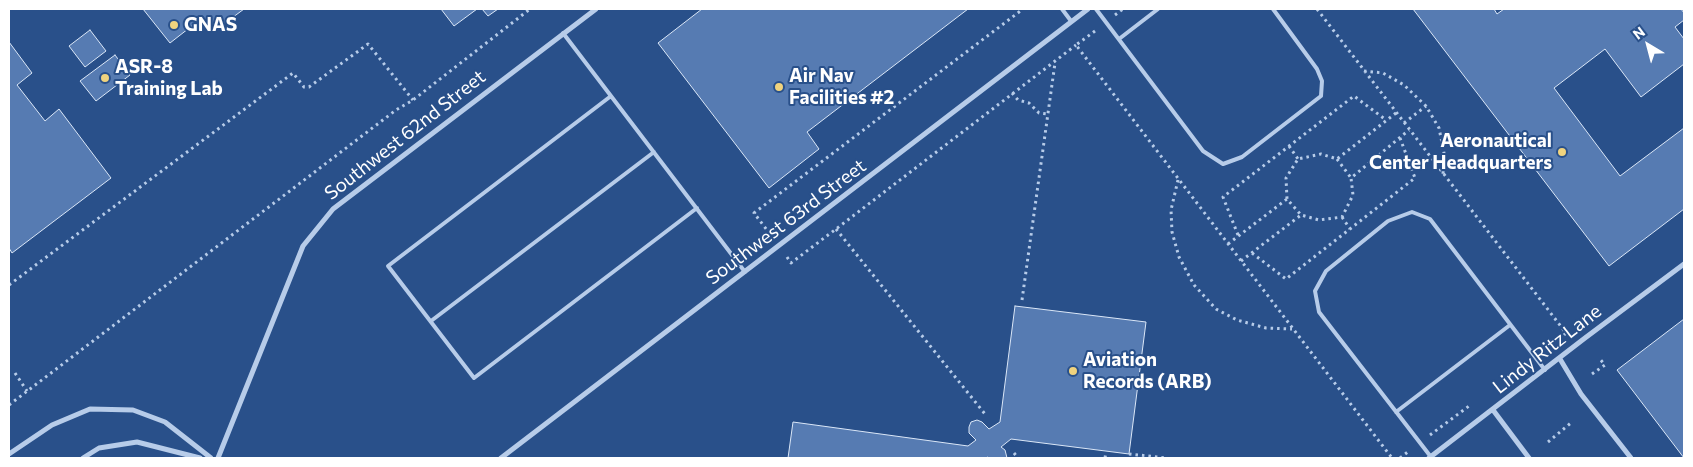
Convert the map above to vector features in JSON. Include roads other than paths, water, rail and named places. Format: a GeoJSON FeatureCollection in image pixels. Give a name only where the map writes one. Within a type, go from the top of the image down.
{"type":"FeatureCollection","features":[{"type":"Feature","properties":{"kind":"street","name":"Southwest 62nd Street"},"geometry":{"type":"LineString","coordinates":[[218,458],[303,246],[333,209],[596,9]]}},
{"type":"Feature","properties":{"kind":"street","name":"Southwest 63rd Street"},"geometry":{"type":"LineString","coordinates":[[501,458],[1088,9]]}},
{"type":"Feature","properties":{"kind":"street","name":"Lindy Ritz Lane"},"geometry":{"type":"LineString","coordinates":[[1430,458],[1684,264]]}},
{"type":"Feature","properties":{"kind":"street"},"geometry":{"type":"LineString","coordinates":[[1560,359],[1581,394],[1631,458]]}},
{"type":"Feature","properties":{"kind":"street"},"geometry":{"type":"LineString","coordinates":[[9,454],[52,425],[90,409],[132,410],[165,422],[211,458]]}},
{"type":"Feature","properties":{"kind":"street"},"geometry":{"type":"LineString","coordinates":[[1493,410],[1529,458]]}},
{"type":"Feature","properties":{"kind":"street"},"geometry":{"type":"LineString","coordinates":[[83,458],[100,448],[137,442],[200,458]]}},
{"type":"Feature","properties":{"kind":"lane"},"geometry":{"type":"LineString","coordinates":[[1062,9],[1072,22]]}},
{"type":"Feature","properties":{"kind":"lane"},"geometry":{"type":"LineString","coordinates":[[1096,9],[1203,151],[1222,164],[1242,156],[1321,96],[1322,81],[1317,69],[1273,9]]}},
{"type":"Feature","properties":{"kind":"lane"},"geometry":{"type":"LineString","coordinates":[[1119,39],[1158,9]]}},
{"type":"Feature","properties":{"kind":"lane"},"geometry":{"type":"LineString","coordinates":[[563,33],[746,272]]}},
{"type":"Feature","properties":{"kind":"lane"},"geometry":{"type":"LineString","coordinates":[[611,96],[388,266],[474,378],[697,208]]}},
{"type":"Feature","properties":{"kind":"lane"},"geometry":{"type":"LineString","coordinates":[[431,322],[654,152]]}},
{"type":"Feature","properties":{"kind":"lane"},"geometry":{"type":"LineString","coordinates":[[1430,458],[1319,312],[1315,291],[1326,271],[1388,221],[1412,212],[1430,219],[1545,370]]}},
{"type":"Feature","properties":{"kind":"lane"},"geometry":{"type":"LineString","coordinates":[[1396,412],[1510,325]]}},
{"type":"Feature","properties":{"kind":"place","name":"GNAS"},"geometry":{"type":"Point","coordinates":[174,25]}},
{"type":"Feature","properties":{"kind":"place","name":"ASR-8 Training Lab"},"geometry":{"type":"Point","coordinates":[105,78]}},
{"type":"Feature","properties":{"kind":"place","name":"Air Nav Facilities #2"},"geometry":{"type":"Point","coordinates":[779,87]}},
{"type":"Feature","properties":{"kind":"place","name":"Aeronautical Center Headquarters"},"geometry":{"type":"Point","coordinates":[1562,152]}},
{"type":"Feature","properties":{"kind":"place","name":"Aviation Records (ARB)"},"geometry":{"type":"Point","coordinates":[1073,371]}}]}
